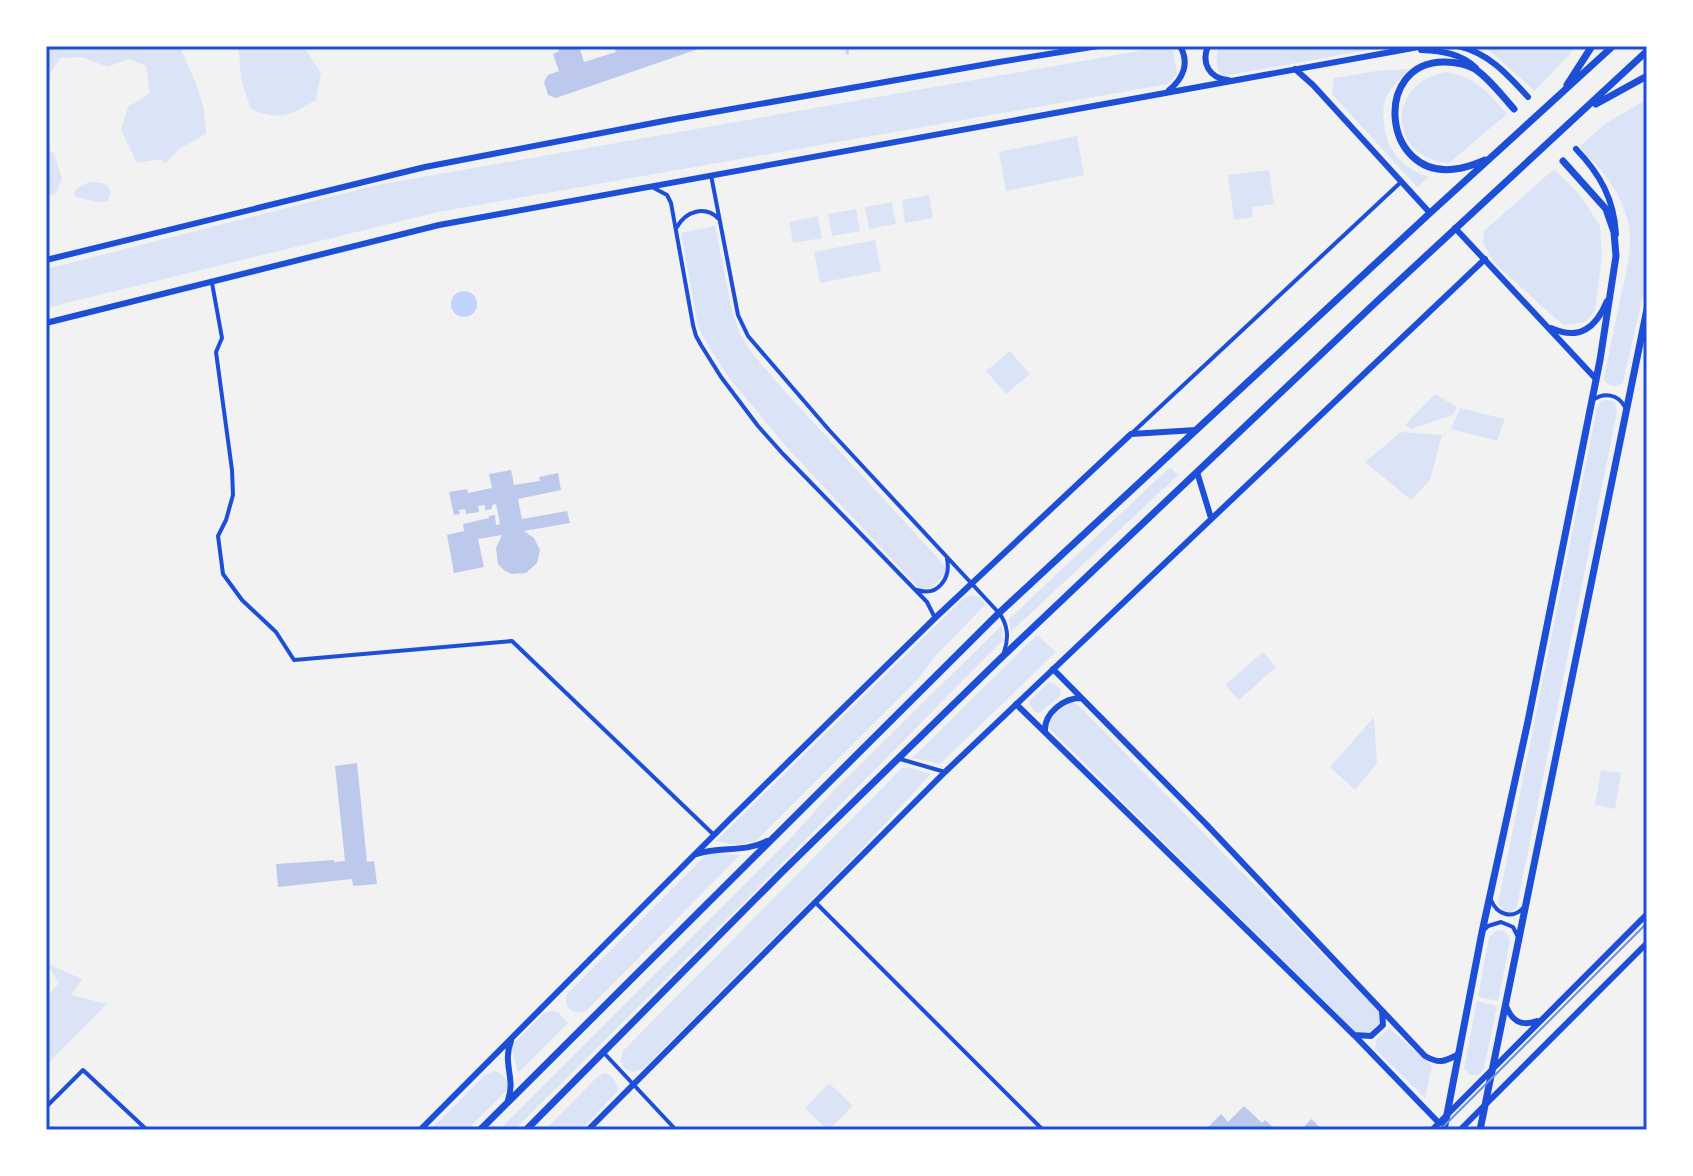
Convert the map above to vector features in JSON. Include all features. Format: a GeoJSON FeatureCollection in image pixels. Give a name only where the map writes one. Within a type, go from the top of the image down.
{"type":"FeatureCollection","features":[{"type":"Feature","properties":{"kind":"main road"},"geometry":{"type":"LineString","coordinates":[[46,260],[425,167],[669,120],[1098,46]]}},
{"type":"Feature","properties":{"kind":"main road"},"geometry":{"type":"LineString","coordinates":[[1166,93],[1176,85],[1185,66],[1180,46]]}},
{"type":"Feature","properties":{"kind":"main road"},"geometry":{"type":"LineString","coordinates":[[1208,46],[1205,60],[1208,69],[1221,79],[1232,81]]}},
{"type":"Feature","properties":{"kind":"main road"},"geometry":{"type":"LineString","coordinates":[[46,323],[439,225],[1424,46]]}},
{"type":"Feature","properties":{"kind":"main road"},"geometry":{"type":"LineString","coordinates":[[1458,46],[1474,50],[1492,61],[1528,97]]}},
{"type":"Feature","properties":{"kind":"main road"},"geometry":{"type":"LineString","coordinates":[[1562,94],[1592,46]]}},
{"type":"Feature","properties":{"kind":"main road"},"geometry":{"type":"LineString","coordinates":[[480,1130],[999,613],[1613,46]]}},
{"type":"Feature","properties":{"kind":"main road"},"geometry":{"type":"LineString","coordinates":[[1385,53],[1420,50],[1455,54],[1469,62],[1514,109]]}},
{"type":"Feature","properties":{"kind":"main road"},"geometry":{"type":"LineString","coordinates":[[526,1130],[897,758],[1455,228],[1647,51]]}},
{"type":"Feature","properties":{"kind":"main road"},"geometry":{"type":"LineString","coordinates":[[1484,76],[1458,63],[1439,62],[1419,68],[1398,94],[1395,125],[1403,145],[1411,154],[1422,163],[1434,167],[1457,169],[1478,163],[1497,152]]}},
{"type":"Feature","properties":{"kind":"main road"},"geometry":{"type":"LineString","coordinates":[[1295,69],[1430,213]]}},
{"type":"Feature","properties":{"kind":"main road"},"geometry":{"type":"LineString","coordinates":[[1581,114],[1647,76]]}},
{"type":"Feature","properties":{"kind":"main road"},"geometry":{"type":"LineString","coordinates":[[1442,1127],[1448,1113],[1482,932],[1532,706],[1612,286],[1617,246],[1614,214],[1596,172],[1576,149]]}},
{"type":"Feature","properties":{"kind":"main road"},"geometry":{"type":"LineString","coordinates":[[1563,161],[1606,209],[1617,246]]}},
{"type":"Feature","properties":{"kind":"main road"},"geometry":{"type":"LineString","coordinates":[[1455,228],[1596,379]]}},
{"type":"Feature","properties":{"kind":"main road"},"geometry":{"type":"LineString","coordinates":[[588,1130],[945,772],[1485,259]]}},
{"type":"Feature","properties":{"kind":"main road"},"geometry":{"type":"LineString","coordinates":[[1544,324],[1562,333],[1581,332],[1598,319],[1612,286]]}},
{"type":"Feature","properties":{"kind":"main road"},"geometry":{"type":"LineString","coordinates":[[1480,1130],[1647,309]]}},
{"type":"Feature","properties":{"kind":"main road"},"geometry":{"type":"LineString","coordinates":[[420,1130],[935,618],[1131,434],[1196,430]]}},
{"type":"Feature","properties":{"kind":"main road"},"geometry":{"type":"LineString","coordinates":[[1197,472],[1211,518]]}},
{"type":"Feature","properties":{"kind":"main road"},"geometry":{"type":"LineString","coordinates":[[1053,669],[1206,824],[1425,1056],[1435,1061],[1446,1061],[1459,1054]]}},
{"type":"Feature","properties":{"kind":"main road"},"geometry":{"type":"LineString","coordinates":[[1045,731],[1044,724],[1048,717],[1064,702],[1081,698]]}},
{"type":"Feature","properties":{"kind":"main road"},"geometry":{"type":"LineString","coordinates":[[1016,704],[1354,1035],[1442,1127]]}},
{"type":"Feature","properties":{"kind":"main road"},"geometry":{"type":"LineString","coordinates":[[693,856],[708,851],[754,847],[771,839]]}},
{"type":"Feature","properties":{"kind":"main road"},"geometry":{"type":"LineString","coordinates":[[1448,1113],[1647,914]]}},
{"type":"Feature","properties":{"kind":"main road"},"geometry":{"type":"LineString","coordinates":[[1460,1130],[1647,943]]}},
{"type":"Feature","properties":{"kind":"main road"},"geometry":{"type":"LineString","coordinates":[[1505,1004],[1513,1019],[1519,1023],[1541,1020]]}},
{"type":"Feature","properties":{"kind":"main road"},"geometry":{"type":"LineString","coordinates":[[1354,1035],[1371,1036],[1383,1025],[1382,1010]]}},
{"type":"Feature","properties":{"kind":"main road"},"geometry":{"type":"LineString","coordinates":[[1369,1051],[1376,1034],[1387,1024],[1396,1024]]}},
{"type":"Feature","properties":{"kind":"main road"},"geometry":{"type":"LineString","coordinates":[[507,1103],[511,1089],[507,1055],[512,1037]]}},
{"type":"Feature","properties":{"kind":"main road"},"geometry":{"type":"LineString","coordinates":[[1432,1130],[1442,1127]]}},
{"type":"Feature","properties":{"kind":"street"},"geometry":{"type":"LineString","coordinates":[[711,175],[738,315],[748,336],[829,430],[1004,618],[1007,638],[1001,658]]}},
{"type":"Feature","properties":{"kind":"street"},"geometry":{"type":"LineString","coordinates":[[1131,434],[1401,182]]}},
{"type":"Feature","properties":{"kind":"street"},"geometry":{"type":"LineString","coordinates":[[650,187],[667,195],[671,203],[696,336],[721,377],[758,426],[915,589],[931,607],[935,618]]}},
{"type":"Feature","properties":{"kind":"street"},"geometry":{"type":"LineString","coordinates":[[676,230],[689,213],[708,212],[720,221]]}},
{"type":"Feature","properties":{"kind":"street"},"geometry":{"type":"LineString","coordinates":[[212,282],[222,338],[216,352],[233,495],[218,536],[223,574],[242,600],[276,632],[294,660],[512,641],[714,835]]}},
{"type":"Feature","properties":{"kind":"street"},"geometry":{"type":"LineString","coordinates":[[1590,404],[1599,396],[1607,395],[1620,399],[1625,409]]}},
{"type":"Feature","properties":{"kind":"street"},"geometry":{"type":"LineString","coordinates":[[915,589],[922,592],[939,586],[947,579],[947,557]]}},
{"type":"Feature","properties":{"kind":"street"},"geometry":{"type":"LineString","coordinates":[[897,758],[945,772]]}},
{"type":"Feature","properties":{"kind":"street"},"geometry":{"type":"LineString","coordinates":[[1490,898],[1496,910],[1508,915],[1520,912],[1525,906]]}},
{"type":"Feature","properties":{"kind":"street"},"geometry":{"type":"LineString","coordinates":[[816,903],[1043,1130]]}},
{"type":"Feature","properties":{"kind":"street"},"geometry":{"type":"LineString","coordinates":[[1482,932],[1488,926],[1501,922],[1513,927],[1519,939]]}},
{"type":"Feature","properties":{"kind":"street"},"geometry":{"type":"LineString","coordinates":[[603,1053],[676,1130]]}},
{"type":"Feature","properties":{"kind":"street"},"geometry":{"type":"LineString","coordinates":[[46,1107],[83,1070],[147,1130]]}},
{"type":"Feature","properties":{"kind":"shaded area"},"geometry":{"type":"Polygon","coordinates":[[[46,46],[182,46],[202,102],[206,134],[179,149],[165,164],[161,159],[137,163],[121,130],[128,107],[150,93],[146,66],[129,59],[107,67],[82,57],[60,58],[46,80],[46,46]]]}},
{"type":"Feature","properties":{"kind":"shaded area"},"geometry":{"type":"Polygon","coordinates":[[[236,46],[303,46],[321,73],[316,100],[278,116],[251,109],[242,83],[236,46]]]}},
{"type":"Feature","properties":{"kind":"shaded area"},"geometry":{"type":"Polygon","coordinates":[[[1220,46],[1390,46],[1224,76],[1217,64],[1220,46]]]}},
{"type":"Feature","properties":{"kind":"shaded area"},"geometry":{"type":"Polygon","coordinates":[[[1484,46],[1577,46],[1535,91],[1484,46]]]}},
{"type":"Feature","properties":{"kind":"shaded area"},"geometry":{"type":"Polygon","coordinates":[[[1162,47],[1173,51],[1177,74],[1168,84],[438,212],[46,308],[46,269],[377,185],[1162,47]]]}},
{"type":"Feature","properties":{"kind":"shaded area"},"geometry":{"type":"Polygon","coordinates":[[[1410,69],[1388,94],[1383,117],[1388,142],[1398,158],[1429,177],[1417,187],[1332,94],[1334,78],[1410,69]]]}},
{"type":"Feature","properties":{"kind":"shaded area"},"geometry":{"type":"Polygon","coordinates":[[[1446,72],[1473,82],[1507,114],[1449,163],[1429,158],[1414,148],[1405,135],[1402,120],[1404,104],[1412,90],[1426,79],[1446,72]]]}},
{"type":"Feature","properties":{"kind":"shaded area"},"geometry":{"type":"Polygon","coordinates":[[[1647,99],[1645,287],[1623,382],[1613,386],[1606,383],[1604,378],[1628,261],[1629,228],[1624,207],[1614,188],[1579,147],[1605,124],[1647,99]]]}},
{"type":"Feature","properties":{"kind":"shaded area"},"geometry":{"type":"Polygon","coordinates":[[[1077,136],[1084,175],[1006,191],[999,152],[1077,136]]]}},
{"type":"Feature","properties":{"kind":"shaded area"},"geometry":{"type":"Polygon","coordinates":[[[46,148],[54,154],[62,179],[55,194],[46,195],[46,148]]]}},
{"type":"Feature","properties":{"kind":"shaded area"},"geometry":{"type":"Polygon","coordinates":[[[1554,169],[1580,195],[1600,226],[1602,257],[1595,310],[1586,322],[1563,325],[1494,263],[1483,242],[1484,231],[1554,169]]]}},
{"type":"Feature","properties":{"kind":"shaded area"},"geometry":{"type":"Polygon","coordinates":[[[1269,170],[1274,204],[1252,207],[1253,217],[1234,220],[1228,175],[1269,170]]]}},
{"type":"Feature","properties":{"kind":"shaded area"},"geometry":{"type":"Polygon","coordinates":[[[89,182],[107,186],[111,192],[108,201],[75,197],[76,189],[89,182]]]}},
{"type":"Feature","properties":{"kind":"shaded area"},"geometry":{"type":"Polygon","coordinates":[[[929,195],[933,218],[905,223],[902,200],[929,195]]]}},
{"type":"Feature","properties":{"kind":"shaded area"},"geometry":{"type":"Polygon","coordinates":[[[892,202],[896,224],[869,229],[865,207],[892,202]]]}},
{"type":"Feature","properties":{"kind":"shaded area"},"geometry":{"type":"Polygon","coordinates":[[[856,209],[860,231],[832,236],[828,214],[856,209]]]}},
{"type":"Feature","properties":{"kind":"shaded area"},"geometry":{"type":"Polygon","coordinates":[[[818,216],[822,238],[793,243],[789,222],[818,216]]]}},
{"type":"Feature","properties":{"kind":"shaded area"},"geometry":{"type":"Polygon","coordinates":[[[715,226],[740,334],[781,387],[945,566],[945,574],[931,588],[920,589],[790,451],[730,379],[709,347],[698,326],[681,233],[715,226]]]}},
{"type":"Feature","properties":{"kind":"shaded area"},"geometry":{"type":"Polygon","coordinates":[[[875,240],[881,271],[820,283],[814,252],[875,240]]]}},
{"type":"Feature","properties":{"kind":"shaded area"},"geometry":{"type":"Polygon","coordinates":[[[1010,351],[1030,374],[1006,394],[986,371],[1010,351]]]}},
{"type":"Feature","properties":{"kind":"shaded area"},"geometry":{"type":"Polygon","coordinates":[[[1435,394],[1457,407],[1453,415],[1411,429],[1405,425],[1435,394]]]}},
{"type":"Feature","properties":{"kind":"shaded area"},"geometry":{"type":"Polygon","coordinates":[[[1604,400],[1615,402],[1617,412],[1517,906],[1512,912],[1506,912],[1498,904],[1597,408],[1604,400]]]}},
{"type":"Feature","properties":{"kind":"shaded area"},"geometry":{"type":"Polygon","coordinates":[[[1460,408],[1505,419],[1497,441],[1451,429],[1460,408]]]}},
{"type":"Feature","properties":{"kind":"shaded area"},"geometry":{"type":"Polygon","coordinates":[[[1401,432],[1442,435],[1430,480],[1411,500],[1365,462],[1401,432]]]}},
{"type":"Feature","properties":{"kind":"shaded area"},"geometry":{"type":"Polygon","coordinates":[[[1170,467],[1178,475],[1011,632],[1009,619],[1170,467]]]}},
{"type":"Feature","properties":{"kind":"shaded area"},"geometry":{"type":"Polygon","coordinates":[[[972,595],[980,597],[984,606],[936,655],[919,678],[756,841],[736,845],[716,841],[964,598],[972,595]]]}},
{"type":"Feature","properties":{"kind":"shaded area"},"geometry":{"type":"Polygon","coordinates":[[[1002,625],[1003,640],[747,899],[514,1130],[499,1130],[789,840],[833,791],[1002,625]]]}},
{"type":"Feature","properties":{"kind":"shaded area"},"geometry":{"type":"Polygon","coordinates":[[[1037,635],[1056,652],[940,764],[912,758],[1037,635]]]}},
{"type":"Feature","properties":{"kind":"shaded area"},"geometry":{"type":"Polygon","coordinates":[[[1263,652],[1276,667],[1239,700],[1225,685],[1263,652]]]}},
{"type":"Feature","properties":{"kind":"shaded area"},"geometry":{"type":"Polygon","coordinates":[[[1049,682],[1061,690],[1060,696],[1040,713],[1035,712],[1029,701],[1049,682]]]}},
{"type":"Feature","properties":{"kind":"shaded area"},"geometry":{"type":"Polygon","coordinates":[[[1070,702],[1077,704],[1379,1012],[1381,1021],[1367,1035],[1355,1032],[1048,727],[1050,718],[1070,702]]]}},
{"type":"Feature","properties":{"kind":"shaded area"},"geometry":{"type":"Polygon","coordinates":[[[1374,717],[1377,763],[1355,790],[1330,767],[1374,717]]]}},
{"type":"Feature","properties":{"kind":"shaded area"},"geometry":{"type":"Polygon","coordinates":[[[902,768],[931,774],[852,859],[643,1069],[633,1072],[625,1069],[620,1060],[623,1051],[902,768]]]}},
{"type":"Feature","properties":{"kind":"shaded area"},"geometry":{"type":"Polygon","coordinates":[[[1601,770],[1621,773],[1615,809],[1595,805],[1601,770]]]}},
{"type":"Feature","properties":{"kind":"shaded area"},"geometry":{"type":"Polygon","coordinates":[[[708,853],[740,855],[587,1010],[571,1010],[567,994],[708,853]]]}},
{"type":"Feature","properties":{"kind":"shaded area"},"geometry":{"type":"Polygon","coordinates":[[[1497,930],[1507,933],[1510,941],[1498,1001],[1478,997],[1489,937],[1497,930]]]}},
{"type":"Feature","properties":{"kind":"shaded area"},"geometry":{"type":"Polygon","coordinates":[[[46,963],[82,979],[71,995],[107,1004],[46,1065],[46,998],[59,983],[46,963]]]}},
{"type":"Feature","properties":{"kind":"shaded area"},"geometry":{"type":"Polygon","coordinates":[[[1477,1001],[1497,1006],[1484,1068],[1480,1074],[1470,1075],[1464,1068],[1477,1001]]]}},
{"type":"Feature","properties":{"kind":"shaded area"},"geometry":{"type":"Polygon","coordinates":[[[558,1012],[568,1023],[518,1073],[511,1046],[544,1013],[558,1012]]]}},
{"type":"Feature","properties":{"kind":"shaded area"},"geometry":{"type":"Polygon","coordinates":[[[1389,1028],[1432,1066],[1425,1098],[1375,1049],[1377,1039],[1389,1028]]]}},
{"type":"Feature","properties":{"kind":"shaded area"},"geometry":{"type":"Polygon","coordinates":[[[494,1071],[505,1078],[507,1090],[467,1130],[430,1130],[485,1075],[494,1071]]]}},
{"type":"Feature","properties":{"kind":"shaded area"},"geometry":{"type":"Polygon","coordinates":[[[605,1073],[615,1081],[617,1092],[581,1130],[545,1130],[597,1077],[605,1073]]]}},
{"type":"Feature","properties":{"kind":"shaded area"},"geometry":{"type":"Polygon","coordinates":[[[829,1083],[853,1106],[828,1130],[805,1108],[829,1083]]]}},
{"type":"Feature","properties":{"kind":"water"},"geometry":{"type":"Polygon","coordinates":[[[464,291],[473,295],[477,304],[473,313],[464,317],[455,313],[451,304],[455,295],[464,291]]]}},
{"type":"Feature","properties":{"kind":"building"},"geometry":{"type":"Polygon","coordinates":[[[558,46],[579,46],[584,62],[616,52],[614,46],[707,46],[556,98],[548,95],[544,82],[548,75],[559,71],[553,54],[559,51],[558,46]]]}},
{"type":"Feature","properties":{"kind":"building"},"geometry":{"type":"Polygon","coordinates":[[[511,470],[514,485],[540,481],[539,477],[558,473],[561,490],[518,499],[522,519],[567,511],[570,523],[524,531],[534,538],[540,550],[537,563],[526,573],[512,574],[498,564],[496,548],[502,535],[478,539],[484,567],[454,573],[447,535],[464,531],[463,524],[489,516],[495,515],[496,525],[500,524],[496,504],[492,505],[492,509],[485,510],[485,505],[478,506],[479,512],[466,514],[465,509],[454,515],[449,492],[467,489],[468,493],[492,488],[489,474],[511,470]]]}},
{"type":"Feature","properties":{"kind":"building"},"geometry":{"type":"Polygon","coordinates":[[[357,763],[367,862],[374,861],[377,884],[353,886],[352,879],[278,887],[276,864],[345,861],[335,766],[357,763]]]}},
{"type":"Feature","properties":{"kind":"building"},"geometry":{"type":"Polygon","coordinates":[[[1244,1106],[1262,1123],[1265,1120],[1276,1130],[1205,1130],[1221,1114],[1228,1122],[1244,1106]]]}},
{"type":"Feature","properties":{"kind":"building"},"geometry":{"type":"Polygon","coordinates":[[[1311,1119],[1323,1130],[1301,1130],[1311,1119]]]}},
{"type":"Feature","properties":{"kind":"waterway"},"geometry":{"type":"LineString","coordinates":[[847,53],[848,46]]}},
{"type":"Feature","properties":{"kind":"tram line"},"geometry":{"type":"LineString","coordinates":[[1440,1130],[1647,923]]}}]}
